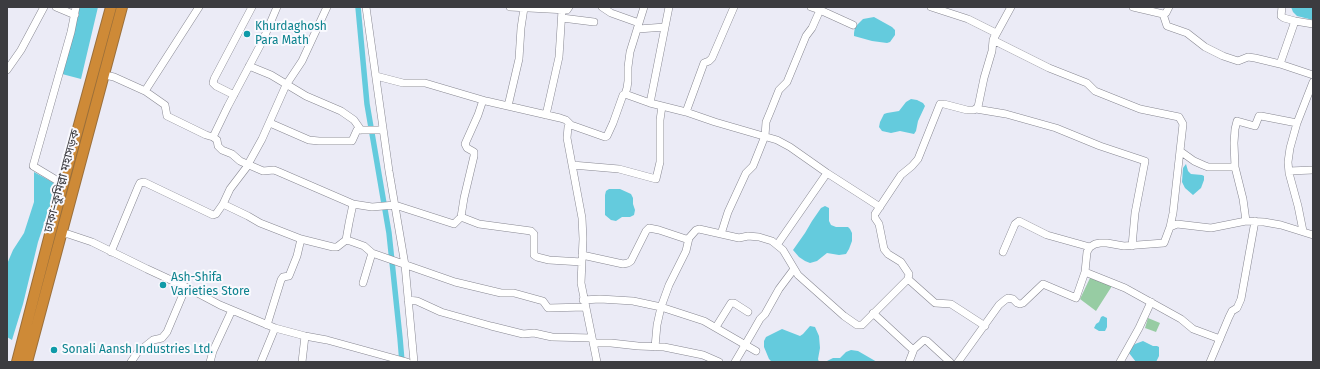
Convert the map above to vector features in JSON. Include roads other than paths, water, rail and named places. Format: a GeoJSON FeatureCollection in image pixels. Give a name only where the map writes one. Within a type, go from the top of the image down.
{"type":"FeatureCollection","features":[{"type":"Feature","properties":{"kind":"highway","name":"ঢাকা–কুমিল্লা মহাসড়ক"},"geometry":{"type":"LineString","coordinates":[[17,362],[110,7]]}},
{"type":"Feature","properties":{"kind":"highway","name":"ঢাকা–কুমিল্লা মহাসড়ক"},"geometry":{"type":"LineString","coordinates":[[27,362],[34,341],[122,7]]}},
{"type":"Feature","properties":{"kind":"highway"},"geometry":{"type":"LineString","coordinates":[[13,362],[22,341]]}},
{"type":"Feature","properties":{"kind":"highway"},"geometry":{"type":"LineString","coordinates":[[32,362],[34,341]]}},
{"type":"Feature","properties":{"kind":"street"},"geometry":{"type":"LineString","coordinates":[[7,70],[44,7]]}},
{"type":"Feature","properties":{"kind":"street"},"geometry":{"type":"LineString","coordinates":[[56,7],[75,15]]}},
{"type":"Feature","properties":{"kind":"street"},"geometry":{"type":"LineString","coordinates":[[63,184],[33,166],[71,32],[76,7]]}},
{"type":"Feature","properties":{"kind":"street"},"geometry":{"type":"LineString","coordinates":[[145,92],[200,7]]}},
{"type":"Feature","properties":{"kind":"street"},"geometry":{"type":"LineString","coordinates":[[234,95],[213,83],[252,7]]}},
{"type":"Feature","properties":{"kind":"street"},"geometry":{"type":"LineString","coordinates":[[213,137],[263,40],[277,7]]}},
{"type":"Feature","properties":{"kind":"street"},"geometry":{"type":"LineString","coordinates":[[111,252],[140,184],[144,182],[213,215],[216,214],[262,139],[286,85],[302,61],[327,7]]}},
{"type":"Feature","properties":{"kind":"street"},"geometry":{"type":"LineString","coordinates":[[366,7],[376,76],[381,130],[408,300],[414,362]]}},
{"type":"Feature","properties":{"kind":"street"},"geometry":{"type":"LineString","coordinates":[[510,7],[566,8],[562,18],[558,57],[546,115]]}},
{"type":"Feature","properties":{"kind":"street"},"geometry":{"type":"LineString","coordinates":[[602,7],[638,26],[665,27]]}},
{"type":"Feature","properties":{"kind":"street"},"geometry":{"type":"LineString","coordinates":[[376,76],[403,83],[425,83],[483,100],[566,120],[571,125],[605,137],[611,128],[623,95],[625,94],[628,81],[628,61],[644,7]]}},
{"type":"Feature","properties":{"kind":"street"},"geometry":{"type":"LineString","coordinates":[[650,102],[669,7]]}},
{"type":"Feature","properties":{"kind":"street"},"geometry":{"type":"LineString","coordinates":[[686,112],[704,63],[712,58],[734,7]]}},
{"type":"Feature","properties":{"kind":"street"},"geometry":{"type":"LineString","coordinates":[[811,7],[853,25]]}},
{"type":"Feature","properties":{"kind":"street"},"geometry":{"type":"LineString","coordinates":[[931,7],[968,19],[996,33],[984,78],[981,98],[976,109]]}},
{"type":"Feature","properties":{"kind":"street"},"geometry":{"type":"LineString","coordinates":[[994,40],[1011,7]]}},
{"type":"Feature","properties":{"kind":"street"},"geometry":{"type":"LineString","coordinates":[[1133,7],[1163,14]]}},
{"type":"Feature","properties":{"kind":"street"},"geometry":{"type":"LineString","coordinates":[[1163,14],[1166,13],[1169,7]]}},
{"type":"Feature","properties":{"kind":"street"},"geometry":{"type":"LineString","coordinates":[[1282,7],[1281,16],[1284,18],[1313,24]]}},
{"type":"Feature","properties":{"kind":"street"},"geometry":{"type":"LineString","coordinates":[[508,106],[519,59],[524,8]]}},
{"type":"Feature","properties":{"kind":"street"},"geometry":{"type":"LineString","coordinates":[[721,234],[728,212],[746,173],[752,166],[765,136],[766,122],[779,90],[787,82],[806,36],[812,28],[820,10]]}},
{"type":"Feature","properties":{"kind":"street"},"geometry":{"type":"LineString","coordinates":[[1163,14],[1167,26],[1187,33],[1199,43],[1223,56],[1238,61],[1248,57],[1255,58],[1280,64],[1313,75]]}},
{"type":"Feature","properties":{"kind":"street"},"geometry":{"type":"LineString","coordinates":[[562,18],[594,22]]}},
{"type":"Feature","properties":{"kind":"street"},"geometry":{"type":"LineString","coordinates":[[1280,64],[1295,21]]}},
{"type":"Feature","properties":{"kind":"street"},"geometry":{"type":"LineString","coordinates":[[958,362],[1002,301],[1008,298],[1013,298],[1017,303],[1023,303],[1044,284],[1076,298],[1085,272],[1086,256],[1090,247],[1100,242],[1124,246],[1164,243],[1173,213],[1180,151],[1183,124],[1179,117],[1140,109],[1095,91],[1086,83],[1049,68],[994,40]]}},
{"type":"Feature","properties":{"kind":"street"},"geometry":{"type":"LineString","coordinates":[[249,66],[271,75],[286,85],[320,103],[341,111],[354,120],[361,130]]}},
{"type":"Feature","properties":{"kind":"street"},"geometry":{"type":"LineString","coordinates":[[105,75],[114,77],[145,92],[166,105],[167,116],[213,137],[217,140],[218,146],[222,150],[232,154],[240,161],[263,171],[274,170],[353,204],[376,207],[392,206],[454,224],[461,217],[474,156],[474,152],[467,148],[465,144],[483,100]]}},
{"type":"Feature","properties":{"kind":"street"},"geometry":{"type":"LineString","coordinates":[[1303,231],[1298,206],[1288,171],[1290,148],[1297,123],[1313,82]]}},
{"type":"Feature","properties":{"kind":"street"},"geometry":{"type":"LineString","coordinates":[[625,94],[714,122],[765,136],[790,147],[880,207]]}},
{"type":"Feature","properties":{"kind":"street"},"geometry":{"type":"LineString","coordinates":[[655,347],[661,307],[669,285],[686,251],[689,238],[696,230],[739,238],[748,236],[759,237],[778,245],[783,250],[798,276],[844,316],[857,325],[862,325],[908,279],[909,274],[901,262],[888,254],[884,249],[878,224],[875,218],[880,207],[901,175],[918,159],[940,104],[967,110],[976,109],[1006,114],[1056,128],[1100,146],[1145,161],[1135,213],[1132,246]]}},
{"type":"Feature","properties":{"kind":"street"},"geometry":{"type":"LineString","coordinates":[[572,165],[618,169],[656,179],[660,162],[660,120],[662,106]]}},
{"type":"Feature","properties":{"kind":"street"},"geometry":{"type":"LineString","coordinates":[[1246,221],[1243,199],[1235,167],[1234,143],[1237,121],[1255,126],[1258,116],[1261,116],[1297,123]]}},
{"type":"Feature","properties":{"kind":"street"},"geometry":{"type":"LineString","coordinates":[[270,123],[313,141],[352,141],[357,130],[381,130]]}},
{"type":"Feature","properties":{"kind":"street"},"geometry":{"type":"LineString","coordinates":[[571,125],[568,127],[567,138],[582,218],[581,283],[597,362]]}},
{"type":"Feature","properties":{"kind":"street"},"geometry":{"type":"LineString","coordinates":[[1180,151],[1194,161],[1203,165],[1235,167]]}},
{"type":"Feature","properties":{"kind":"street"},"geometry":{"type":"LineString","coordinates":[[1288,171],[1313,170]]}},
{"type":"Feature","properties":{"kind":"street"},"geometry":{"type":"LineString","coordinates":[[778,245],[827,173]]}},
{"type":"Feature","properties":{"kind":"street"},"geometry":{"type":"LineString","coordinates":[[223,204],[260,223],[301,239],[333,247],[337,247],[346,240],[353,204]]}},
{"type":"Feature","properties":{"kind":"street"},"geometry":{"type":"LineString","coordinates":[[461,217],[479,224],[531,231],[534,234],[534,255],[550,260],[582,258],[623,264],[628,263],[631,261],[649,228],[686,240],[689,238]]}},
{"type":"Feature","properties":{"kind":"street"},"geometry":{"type":"LineString","coordinates":[[1003,252],[1015,224],[1019,221],[1047,236],[1090,247]]}},
{"type":"Feature","properties":{"kind":"street"},"geometry":{"type":"LineString","coordinates":[[1170,226],[1177,224],[1211,228],[1246,221],[1281,225],[1313,235]]}},
{"type":"Feature","properties":{"kind":"street"},"geometry":{"type":"LineString","coordinates":[[1210,362],[1232,311],[1237,308],[1241,299],[1255,222]]}},
{"type":"Feature","properties":{"kind":"street"},"geometry":{"type":"LineString","coordinates":[[62,234],[80,237],[92,242],[186,287],[211,301],[275,328],[327,340],[407,362]]}},
{"type":"Feature","properties":{"kind":"street"},"geometry":{"type":"LineString","coordinates":[[268,325],[281,280],[283,277],[289,276],[297,256],[301,239]]}},
{"type":"Feature","properties":{"kind":"street"},"geometry":{"type":"LineString","coordinates":[[346,240],[364,246],[372,253],[455,282],[500,293],[514,293],[543,301],[548,308],[584,303],[600,299],[634,301],[661,307],[716,327],[756,351]]}},
{"type":"Feature","properties":{"kind":"street"},"geometry":{"type":"LineString","coordinates":[[363,283],[372,253]]}},
{"type":"Feature","properties":{"kind":"street"},"geometry":{"type":"LineString","coordinates":[[735,362],[779,289],[794,269]]}},
{"type":"Feature","properties":{"kind":"street"},"geometry":{"type":"LineString","coordinates":[[1085,272],[1119,285],[1181,319],[1193,329],[1220,339]]}},
{"type":"Feature","properties":{"kind":"street"},"geometry":{"type":"LineString","coordinates":[[908,279],[935,303],[951,304],[984,326]]}},
{"type":"Feature","properties":{"kind":"street"},"geometry":{"type":"LineString","coordinates":[[131,362],[137,353],[153,340],[162,338],[167,332],[186,287]]}},
{"type":"Feature","properties":{"kind":"street"},"geometry":{"type":"LineString","coordinates":[[408,300],[417,301],[441,312],[523,334],[534,333],[638,346],[664,347],[695,353],[719,362]]}},
{"type":"Feature","properties":{"kind":"street"},"geometry":{"type":"LineString","coordinates":[[1120,362],[1139,328],[1150,302]]}},
{"type":"Feature","properties":{"kind":"street"},"geometry":{"type":"LineString","coordinates":[[716,327],[731,303],[734,303],[748,312]]}},
{"type":"Feature","properties":{"kind":"street"},"geometry":{"type":"LineString","coordinates":[[210,362],[232,310]]}},
{"type":"Feature","properties":{"kind":"street"},"geometry":{"type":"LineString","coordinates":[[873,313],[902,341],[910,348],[914,349]]}},
{"type":"Feature","properties":{"kind":"street"},"geometry":{"type":"LineString","coordinates":[[261,362],[275,328]]}},
{"type":"Feature","properties":{"kind":"street"},"geometry":{"type":"LineString","coordinates":[[302,362],[305,336]]}},
{"type":"Feature","properties":{"kind":"street"},"geometry":{"type":"LineString","coordinates":[[909,362],[914,349],[924,340],[950,362]]}},
{"type":"Feature","properties":{"kind":"water"},"geometry":{"type":"Polygon","coordinates":[[[79,7],[98,7],[81,79],[62,74],[79,7]]]}},
{"type":"Feature","properties":{"kind":"water"},"geometry":{"type":"Polygon","coordinates":[[[1291,7],[1313,7],[1313,20],[1297,16],[1291,7]]]}},
{"type":"Feature","properties":{"kind":"water"},"geometry":{"type":"Polygon","coordinates":[[[874,17],[895,30],[895,35],[890,42],[872,41],[854,36],[855,27],[863,19],[874,17]]]}},
{"type":"Feature","properties":{"kind":"water"},"geometry":{"type":"Polygon","coordinates":[[[911,99],[923,103],[925,106],[914,134],[900,131],[891,133],[882,131],[879,127],[884,114],[899,111],[906,102],[911,99]]]}},
{"type":"Feature","properties":{"kind":"water"},"geometry":{"type":"Polygon","coordinates":[[[1186,164],[1188,171],[1191,174],[1204,176],[1201,188],[1193,195],[1185,188],[1182,182],[1183,168],[1186,164]]]}},
{"type":"Feature","properties":{"kind":"water"},"geometry":{"type":"Polygon","coordinates":[[[34,172],[54,183],[50,206],[38,242],[23,304],[12,340],[7,337],[7,264],[13,250],[24,233],[34,202],[34,172]]]}},
{"type":"Feature","properties":{"kind":"water"},"geometry":{"type":"Polygon","coordinates":[[[609,189],[620,189],[631,194],[635,210],[634,215],[630,217],[622,217],[616,221],[611,220],[605,215],[605,195],[606,191],[609,189]]]}},
{"type":"Feature","properties":{"kind":"water"},"geometry":{"type":"Polygon","coordinates":[[[825,206],[829,208],[829,221],[831,225],[836,227],[848,227],[852,233],[852,241],[846,254],[839,255],[827,253],[817,261],[810,263],[799,257],[793,250],[821,208],[825,206]]]}},
{"type":"Feature","properties":{"kind":"water"},"geometry":{"type":"Polygon","coordinates":[[[1103,316],[1107,318],[1107,327],[1105,331],[1099,331],[1094,328],[1103,316]]]}},
{"type":"Feature","properties":{"kind":"water"},"geometry":{"type":"Polygon","coordinates":[[[810,326],[815,327],[819,336],[819,362],[772,362],[769,359],[764,347],[766,337],[782,329],[800,336],[810,326]]]}},
{"type":"Feature","properties":{"kind":"water"},"geometry":{"type":"Polygon","coordinates":[[[1143,341],[1159,347],[1159,356],[1156,362],[1136,362],[1129,353],[1130,349],[1135,344],[1143,341]]]}},
{"type":"Feature","properties":{"kind":"water"},"geometry":{"type":"Polygon","coordinates":[[[851,350],[858,351],[877,362],[825,362],[833,358],[840,358],[846,352],[851,350]]]}},
{"type":"Feature","properties":{"kind":"waterway"},"geometry":{"type":"LineString","coordinates":[[358,7],[367,104],[389,233],[402,362]]}},
{"type":"Feature","properties":{"kind":"place","name":"Khurdaghosh Para Math"},"geometry":{"type":"Point","coordinates":[247,34]}},
{"type":"Feature","properties":{"kind":"place","name":"Ash-Shifa Varieties Store"},"geometry":{"type":"Point","coordinates":[163,285]}},
{"type":"Feature","properties":{"kind":"place","name":"Sonali Aansh Industries Ltd."},"geometry":{"type":"Point","coordinates":[54,350]}}]}
